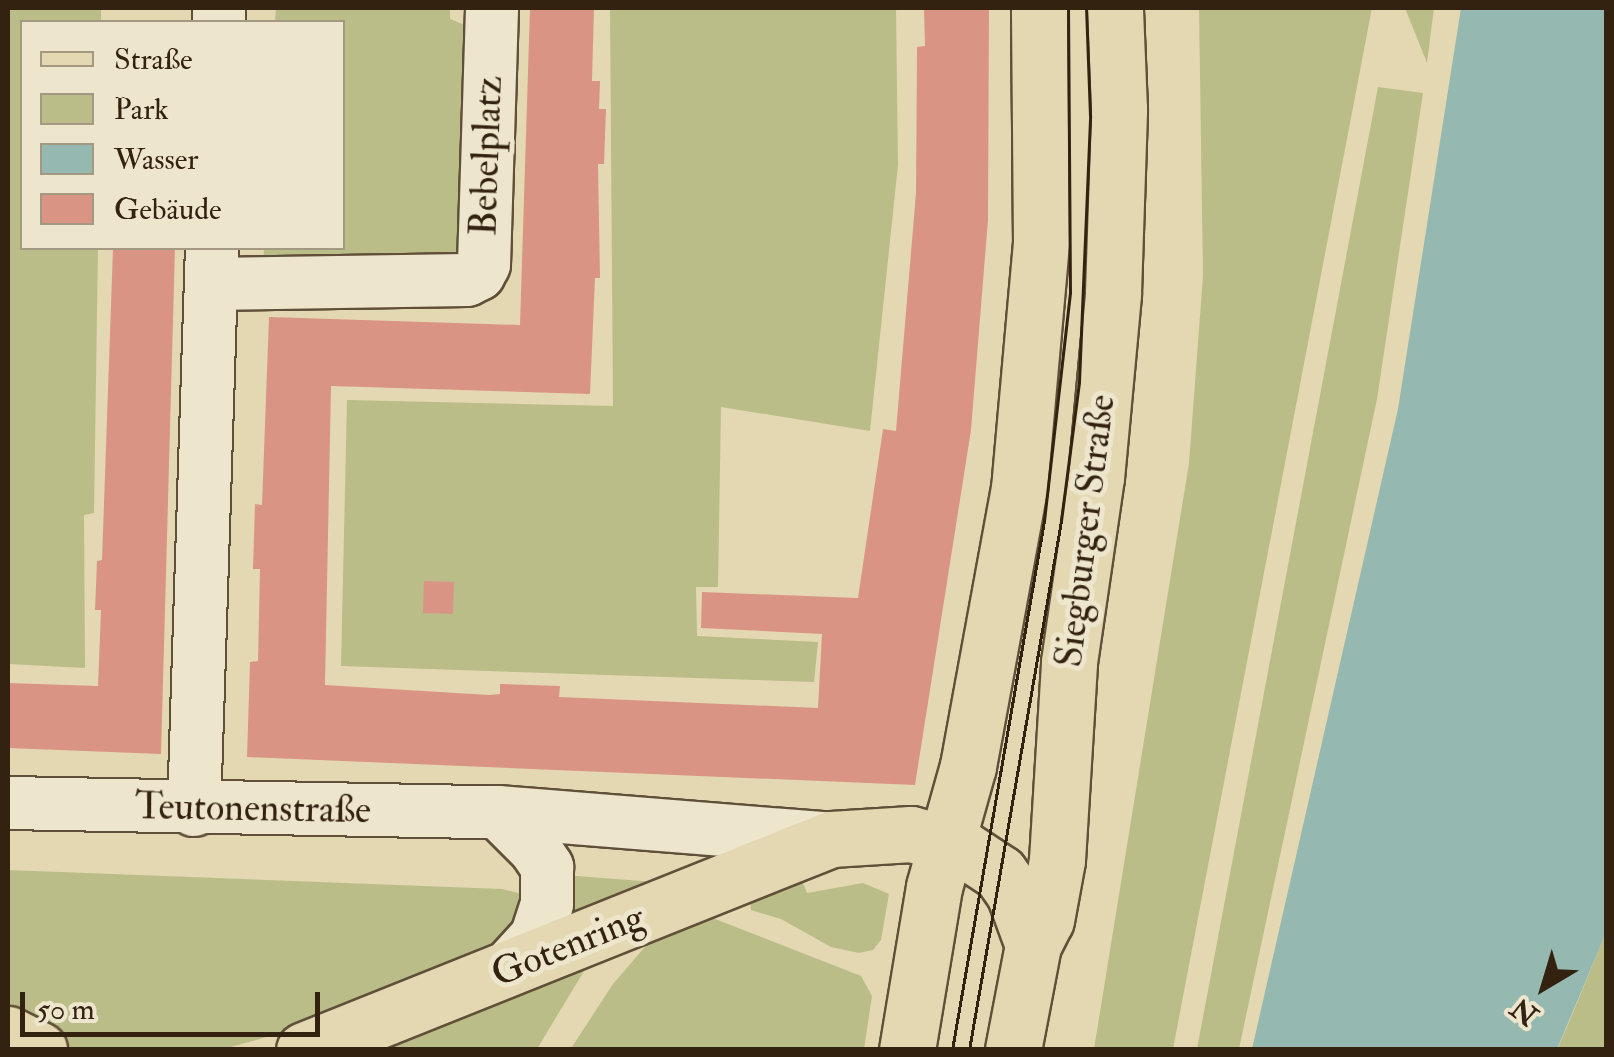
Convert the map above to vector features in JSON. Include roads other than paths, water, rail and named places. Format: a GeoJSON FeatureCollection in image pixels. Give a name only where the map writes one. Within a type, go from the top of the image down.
{"type":"FeatureCollection","features":[{"type":"Feature","properties":{"kind":"main road","name":"Siegburger Straße"},"geometry":{"type":"LineString","coordinates":[[906,1050],[928,838],[968,766],[1019,489],[1042,242],[1039,8]]}},
{"type":"Feature","properties":{"kind":"main road","name":"Siegburger Straße"},"geometry":{"type":"LineString","coordinates":[[1013,1050],[1033,945],[1046,920],[1058,860],[1069,662],[1096,478],[1114,293],[1119,109],[1116,8]]}},
{"type":"Feature","properties":{"kind":"main road","name":"Teutonenstraße"},"geometry":{"type":"LineString","coordinates":[[831,839],[928,838]]}},
{"type":"Feature","properties":{"kind":"main road"},"geometry":{"type":"LineString","coordinates":[[928,838],[1000,873],[1014,893],[1033,945]]}},
{"type":"Feature","properties":{"kind":"main road","name":"Gotenring"},"geometry":{"type":"LineString","coordinates":[[304,1050],[831,839]]}},
{"type":"Feature","properties":{"kind":"main road"},"geometry":{"type":"LineString","coordinates":[[8,1034],[38,1050]]}},
{"type":"Feature","properties":{"kind":"street","name":"Bebelplatz"},"geometry":{"type":"LineString","coordinates":[[194,810],[212,266],[467,280],[478,274],[484,264],[492,8]]}},
{"type":"Feature","properties":{"kind":"street","name":"Teutonenstraße"},"geometry":{"type":"LineString","coordinates":[[8,803],[194,810],[498,812],[831,839]]}},
{"type":"Feature","properties":{"kind":"street"},"geometry":{"type":"LineString","coordinates":[[498,812],[536,848],[547,868],[547,904],[536,938],[504,972]]}},
{"type":"Feature","properties":{"kind":"water"},"geometry":{"type":"Polygon","coordinates":[[[1461,8],[1606,8],[1606,933],[1557,1049],[1252,1049],[1398,409],[1461,8]]]}},
{"type":"Feature","properties":{"kind":"tram line"},"geometry":{"type":"LineString","coordinates":[[952,1050],[1044,521],[1070,293],[1068,8]]}},
{"type":"Feature","properties":{"kind":"tram line"},"geometry":{"type":"LineString","coordinates":[[969,1050],[1061,521],[1079,382],[1090,116],[1086,8]]}}]}
